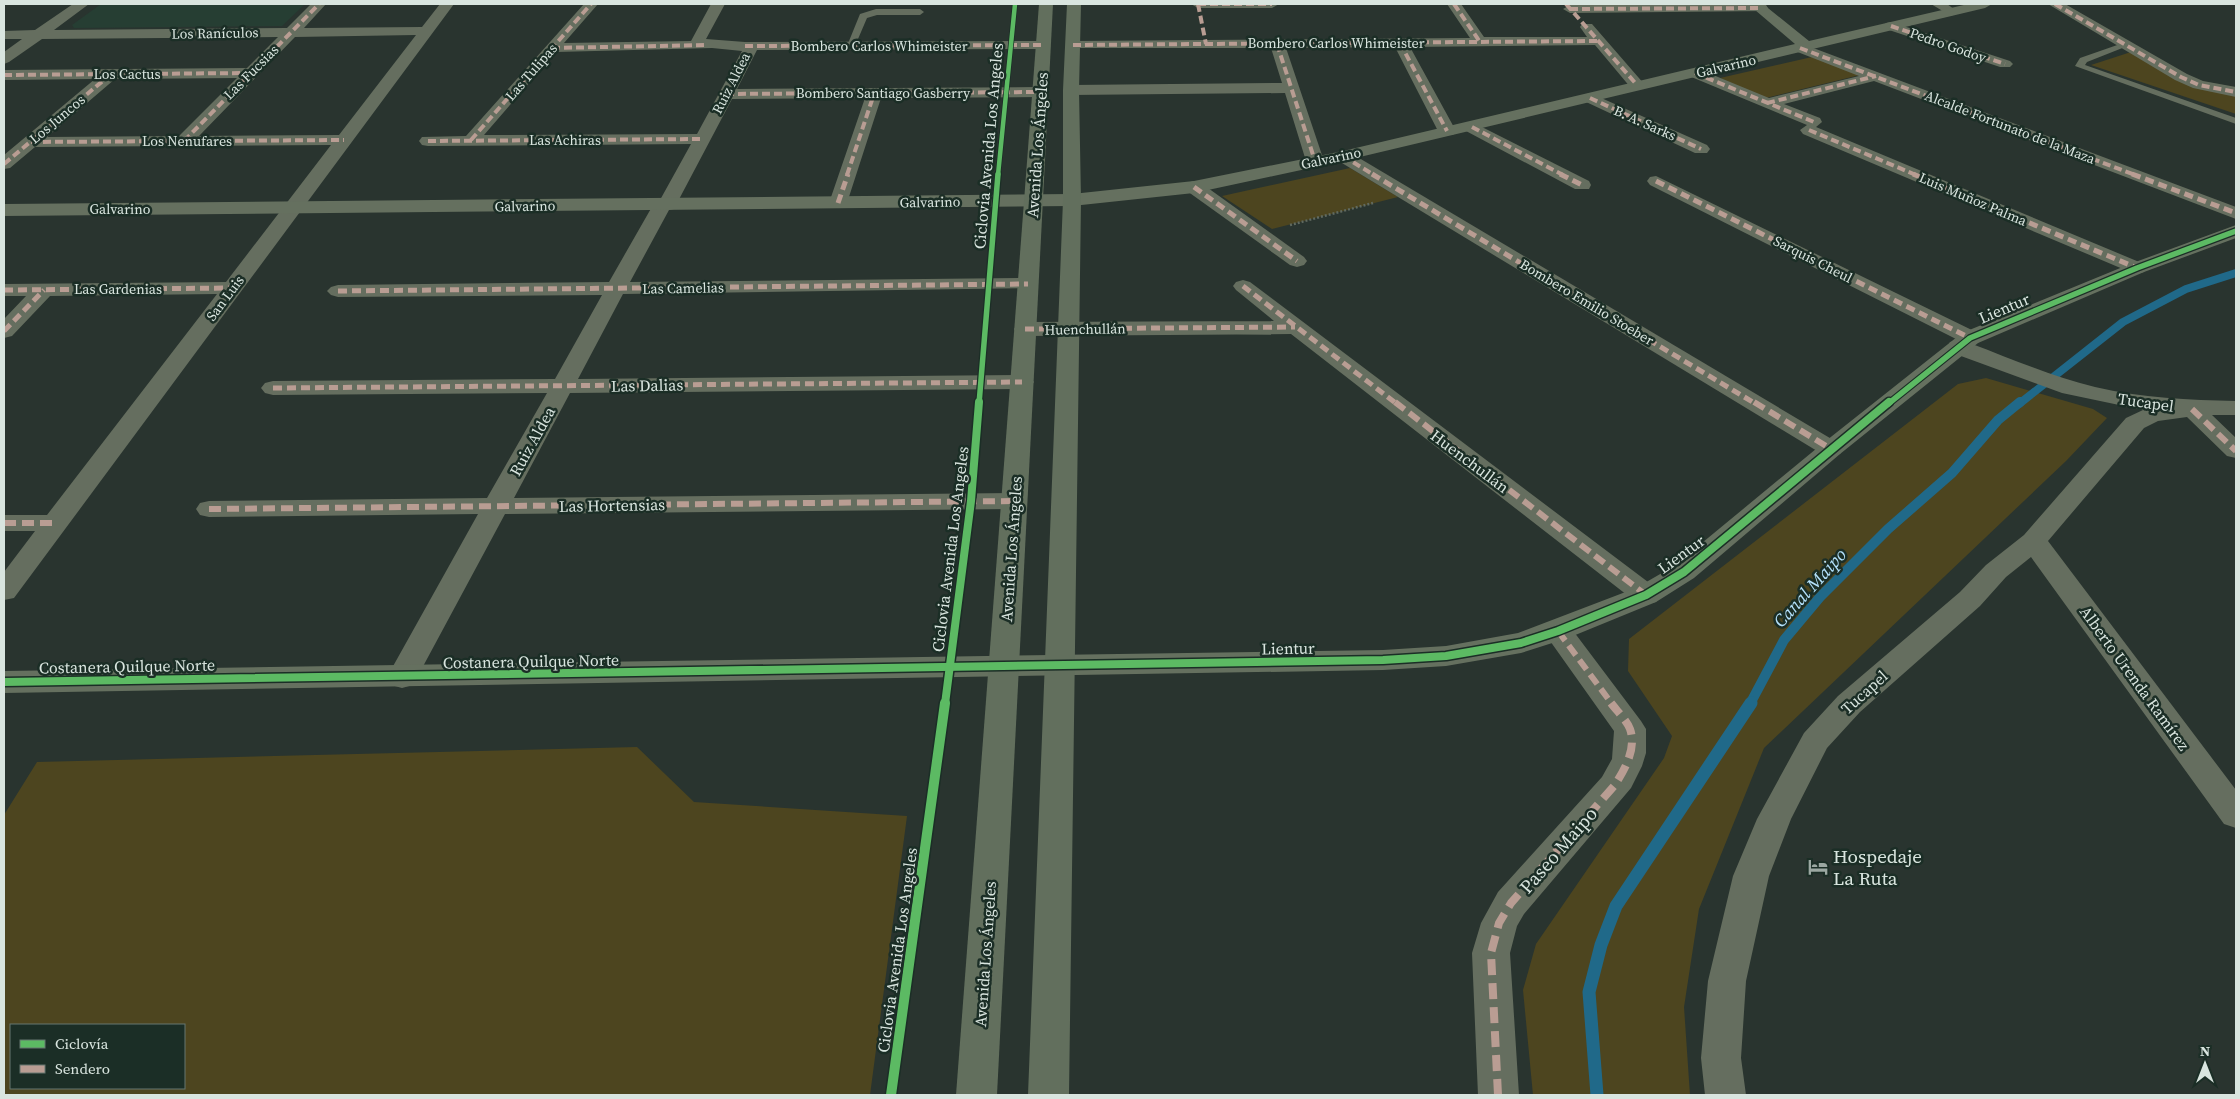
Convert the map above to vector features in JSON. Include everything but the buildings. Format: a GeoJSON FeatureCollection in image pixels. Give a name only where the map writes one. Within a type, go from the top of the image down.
{"type":"FeatureCollection","features":[{"type":"Feature","properties":{"kind":"main road","name":"Avenida Los Ángeles"},"geometry":{"type":"LineString","coordinates":[[976,1095],[1046,4]]}},
{"type":"Feature","properties":{"kind":"main road","name":"Avenida Los Ángeles"},"geometry":{"type":"LineString","coordinates":[[1048,1095],[1069,329],[1072,200],[1071,90],[1074,4]]}},
{"type":"Feature","properties":{"kind":"main road"},"geometry":{"type":"LineString","coordinates":[[1891,26],[1985,4]]}},
{"type":"Feature","properties":{"kind":"main road","name":"Alcalde Fortunato de la Maza"},"geometry":{"type":"LineString","coordinates":[[1758,6],[1797,42],[1826,42],[1891,26]]}},
{"type":"Feature","properties":{"kind":"main road","name":"Galvarino"},"geometry":{"type":"LineString","coordinates":[[4,210],[1072,200],[1194,186],[1343,156],[1447,131],[1472,127],[1637,85],[1695,73],[1797,42]]}},
{"type":"Feature","properties":{"kind":"main road","name":"Lientur"},"geometry":{"type":"LineString","coordinates":[[1060,665],[1383,660],[1486,650],[1521,643],[1558,631],[1646,595],[1684,572],[1831,449],[1964,342],[2137,268],[2236,231]]}},
{"type":"Feature","properties":{"kind":"main road","name":"Costanera Quilque Norte"},"geometry":{"type":"LineString","coordinates":[[4,682],[1060,665]]}},
{"type":"Feature","properties":{"kind":"street"},"geometry":{"type":"LineString","coordinates":[[4,59],[82,4]]}},
{"type":"Feature","properties":{"kind":"street","name":"Las Fucsias"},"geometry":{"type":"LineString","coordinates":[[184,140],[319,4]]}},
{"type":"Feature","properties":{"kind":"street","name":"San Luis"},"geometry":{"type":"LineString","coordinates":[[4,591],[447,4]]}},
{"type":"Feature","properties":{"kind":"street","name":"Las Tulipas"},"geometry":{"type":"LineString","coordinates":[[471,140],[591,4]]}},
{"type":"Feature","properties":{"kind":"street"},"geometry":{"type":"LineString","coordinates":[[708,45],[697,43],[697,40],[718,4]]}},
{"type":"Feature","properties":{"kind":"street"},"geometry":{"type":"LineString","coordinates":[[1206,44],[1198,4],[1272,4]]}},
{"type":"Feature","properties":{"kind":"street"},"geometry":{"type":"LineString","coordinates":[[1454,4],[1480,42]]}},
{"type":"Feature","properties":{"kind":"street"},"geometry":{"type":"LineString","coordinates":[[1938,4],[1951,12]]}},
{"type":"Feature","properties":{"kind":"street"},"geometry":{"type":"LineString","coordinates":[[2055,4],[2181,77],[2200,85],[2236,92]]}},
{"type":"Feature","properties":{"kind":"street"},"geometry":{"type":"LineString","coordinates":[[1568,6],[1758,6]]}},
{"type":"Feature","properties":{"kind":"street"},"geometry":{"type":"LineString","coordinates":[[1568,6],[1637,85]]}},
{"type":"Feature","properties":{"kind":"street","name":"Pedro Godoy"},"geometry":{"type":"LineString","coordinates":[[1891,26],[2005,64]]}},
{"type":"Feature","properties":{"kind":"street","name":"Los Ranículos"},"geometry":{"type":"LineString","coordinates":[[4,34],[426,31]]}},
{"type":"Feature","properties":{"kind":"street","name":"Bombero Carlos Whimeister"},"geometry":{"type":"LineString","coordinates":[[1073,45],[1598,41]]}},
{"type":"Feature","properties":{"kind":"street","name":"Alcalde Fortunato de la Maza"},"geometry":{"type":"LineString","coordinates":[[1797,42],[1876,76],[2236,213]]}},
{"type":"Feature","properties":{"kind":"street"},"geometry":{"type":"LineString","coordinates":[[1400,43],[1447,131]]}},
{"type":"Feature","properties":{"kind":"street"},"geometry":{"type":"LineString","coordinates":[[1277,44],[1315,161]]}},
{"type":"Feature","properties":{"kind":"street"},"geometry":{"type":"LineString","coordinates":[[552,48],[708,45]]}},
{"type":"Feature","properties":{"kind":"street","name":"Ruiz Aldea"},"geometry":{"type":"LineString","coordinates":[[402,677],[616,289],[703,139],[750,50],[745,46],[708,45]]}},
{"type":"Feature","properties":{"kind":"street","name":"Bombero Carlos Whimeister"},"geometry":{"type":"LineString","coordinates":[[745,46],[1043,45]]}},
{"type":"Feature","properties":{"kind":"street","name":"Los Cactus"},"geometry":{"type":"LineString","coordinates":[[4,75],[249,73]]}},
{"type":"Feature","properties":{"kind":"street","name":"Luis Muñoz Palma"},"geometry":{"type":"LineString","coordinates":[[1695,73],[1767,103],[1811,126],[2137,268]]}},
{"type":"Feature","properties":{"kind":"street","name":"Los Juncos"},"geometry":{"type":"LineString","coordinates":[[4,164],[110,74]]}},
{"type":"Feature","properties":{"kind":"street"},"geometry":{"type":"LineString","coordinates":[[1767,103],[1876,76]]}},
{"type":"Feature","properties":{"kind":"street"},"geometry":{"type":"LineString","coordinates":[[1071,90],[1291,88]]}},
{"type":"Feature","properties":{"kind":"street","name":"Bombero Santiago Gasberry"},"geometry":{"type":"LineString","coordinates":[[726,94],[1040,92]]}},
{"type":"Feature","properties":{"kind":"street"},"geometry":{"type":"LineString","coordinates":[[838,203],[874,94]]}},
{"type":"Feature","properties":{"kind":"street","name":"B. A. Sarks"},"geometry":{"type":"LineString","coordinates":[[1590,98],[1701,149]]}},
{"type":"Feature","properties":{"kind":"street"},"geometry":{"type":"LineString","coordinates":[[1472,127],[1582,185]]}},
{"type":"Feature","properties":{"kind":"street","name":"Las Achiras"},"geometry":{"type":"LineString","coordinates":[[428,141],[703,139]]}},
{"type":"Feature","properties":{"kind":"street","name":"Los Nenufares"},"geometry":{"type":"LineString","coordinates":[[31,142],[344,140]]}},
{"type":"Feature","properties":{"kind":"street","name":"Bombero Emilio Stoeber"},"geometry":{"type":"LineString","coordinates":[[1343,156],[1831,449]]}},
{"type":"Feature","properties":{"kind":"street","name":"Sarquis Cheul"},"geometry":{"type":"LineString","coordinates":[[1656,181],[1964,342]]}},
{"type":"Feature","properties":{"kind":"street"},"geometry":{"type":"LineString","coordinates":[[1194,186],[1297,261]]}},
{"type":"Feature","properties":{"kind":"street","name":"Las Camelias"},"geometry":{"type":"LineString","coordinates":[[338,291],[1028,284]]}},
{"type":"Feature","properties":{"kind":"street","name":"Huenchullán"},"geometry":{"type":"LineString","coordinates":[[1243,286],[1646,595]]}},
{"type":"Feature","properties":{"kind":"street","name":"Las Gardenias"},"geometry":{"type":"LineString","coordinates":[[4,290],[232,288]]}},
{"type":"Feature","properties":{"kind":"street"},"geometry":{"type":"LineString","coordinates":[[4,331],[44,290]]}},
{"type":"Feature","properties":{"kind":"street","name":"Huenchullán"},"geometry":{"type":"LineString","coordinates":[[1025,329],[1295,327]]}},
{"type":"Feature","properties":{"kind":"street","name":"Tucapel"},"geometry":{"type":"LineString","coordinates":[[1964,342],[2069,388],[2113,398],[2192,408],[2236,408]]}},
{"type":"Feature","properties":{"kind":"street","name":"Las Dalias"},"geometry":{"type":"LineString","coordinates":[[273,388],[1022,382]]}},
{"type":"Feature","properties":{"kind":"street"},"geometry":{"type":"LineString","coordinates":[[2192,408],[2236,451]]}},
{"type":"Feature","properties":{"kind":"street","name":"Tucapel"},"geometry":{"type":"LineString","coordinates":[[1726,1095],[1721,1058],[1727,981],[1751,876],[1774,819],[1815,741],[1849,704],[1970,599],[1996,571],[2034,541],[2134,424],[2152,415],[2192,408]]}},
{"type":"Feature","properties":{"kind":"street","name":"Las Hortensias"},"geometry":{"type":"LineString","coordinates":[[209,508],[1014,501]]}},
{"type":"Feature","properties":{"kind":"street"},"geometry":{"type":"LineString","coordinates":[[4,523],[56,523]]}},
{"type":"Feature","properties":{"kind":"street","name":"Alberto Urenda Ramírez"},"geometry":{"type":"LineString","coordinates":[[2034,541],[2236,815]]}},
{"type":"Feature","properties":{"kind":"street","name":"Paseo Maipo"},"geometry":{"type":"LineString","coordinates":[[1498,1095],[1491,953],[1499,923],[1511,902],[1614,786],[1628,764],[1632,744],[1630,729],[1558,631]]}},
{"type":"Feature","properties":{"kind":"lane"},"geometry":{"type":"LineString","coordinates":[[851,46],[863,16],[876,12],[920,12]]}},
{"type":"Feature","properties":{"kind":"lane"},"geometry":{"type":"LineString","coordinates":[[2126,45],[2083,60],[2080,66],[2236,121]]}},
{"type":"Feature","properties":{"kind":"path"},"geometry":{"type":"LineString","coordinates":[[1258,233],[1408,194]]}},
{"type":"Feature","properties":{"kind":"shaded area"},"geometry":{"type":"Polygon","coordinates":[[[101,4],[305,4],[282,26],[74,28],[72,25],[101,4]]]}},
{"type":"Feature","properties":{"kind":"shaded area"},"geometry":{"type":"Polygon","coordinates":[[[2131,52],[2221,93],[2236,96],[2236,114],[2091,65],[2131,52]]]}},
{"type":"Feature","properties":{"kind":"shaded area"},"geometry":{"type":"Polygon","coordinates":[[[1812,57],[1860,75],[1766,98],[1720,78],[1812,57]]]}},
{"type":"Feature","properties":{"kind":"shaded area"},"geometry":{"type":"Polygon","coordinates":[[[1350,168],[1398,197],[1272,229],[1222,196],[1350,168]]]}},
{"type":"Feature","properties":{"kind":"shaded area"},"geometry":{"type":"Polygon","coordinates":[[[1986,378],[2093,409],[2107,418],[2066,461],[1764,748],[1699,909],[1684,1007],[1690,1095],[1533,1095],[1523,990],[1536,944],[1664,758],[1672,736],[1628,671],[1629,639],[1958,384],[1986,378]]]}},
{"type":"Feature","properties":{"kind":"shaded area"},"geometry":{"type":"Polygon","coordinates":[[[637,747],[694,802],[907,816],[870,1095],[4,1095],[4,815],[37,762],[637,747]]]}},
{"type":"Feature","properties":{"kind":"waterway","name":"Canal Maipo"},"geometry":{"type":"LineString","coordinates":[[2019,404],[2123,322],[2186,289],[2236,273]]}},
{"type":"Feature","properties":{"kind":"waterway","name":"Canal Maipo"},"geometry":{"type":"LineString","coordinates":[[1750,704],[1784,640],[1820,597],[1888,529],[1952,473],[1998,420],[2020,402]]}},
{"type":"Feature","properties":{"kind":"waterway","name":"Canal Maipo"},"geometry":{"type":"LineString","coordinates":[[1597,1095],[1589,992],[1601,945],[1616,906],[1751,703]]}},
{"type":"Feature","properties":{"kind":"marked path"},"geometry":{"type":"LineString","coordinates":[[184,141],[319,4]]}},
{"type":"Feature","properties":{"kind":"marked path"},"geometry":{"type":"LineString","coordinates":[[471,140],[591,4]]}},
{"type":"Feature","properties":{"kind":"marked path"},"geometry":{"type":"LineString","coordinates":[[1198,4],[1272,4]]}},
{"type":"Feature","properties":{"kind":"marked path"},"geometry":{"type":"LineString","coordinates":[[1198,4],[1206,44]]}},
{"type":"Feature","properties":{"kind":"marked path"},"geometry":{"type":"LineString","coordinates":[[1454,4],[1480,42]]}},
{"type":"Feature","properties":{"kind":"marked path"},"geometry":{"type":"LineString","coordinates":[[1566,4],[1637,85]]}},
{"type":"Feature","properties":{"kind":"marked path"},"geometry":{"type":"LineString","coordinates":[[2055,4],[2181,77],[2199,85],[2236,92]]}},
{"type":"Feature","properties":{"kind":"marked path"},"geometry":{"type":"LineString","coordinates":[[1570,9],[1761,8]]}},
{"type":"Feature","properties":{"kind":"marked path"},"geometry":{"type":"LineString","coordinates":[[1891,26],[2005,64]]}},
{"type":"Feature","properties":{"kind":"marked path"},"geometry":{"type":"LineString","coordinates":[[1073,45],[1598,41]]}},
{"type":"Feature","properties":{"kind":"marked path"},"geometry":{"type":"LineString","coordinates":[[1400,43],[1447,131]]}},
{"type":"Feature","properties":{"kind":"marked path"},"geometry":{"type":"LineString","coordinates":[[1277,44],[1315,161]]}},
{"type":"Feature","properties":{"kind":"marked path"},"geometry":{"type":"LineString","coordinates":[[552,48],[708,45]]}},
{"type":"Feature","properties":{"kind":"marked path"},"geometry":{"type":"LineString","coordinates":[[745,46],[1043,45]]}},
{"type":"Feature","properties":{"kind":"marked path"},"geometry":{"type":"LineString","coordinates":[[1800,48],[2236,213]]}},
{"type":"Feature","properties":{"kind":"marked path"},"geometry":{"type":"LineString","coordinates":[[4,75],[249,73]]}},
{"type":"Feature","properties":{"kind":"marked path"},"geometry":{"type":"LineString","coordinates":[[1695,73],[1814,122]]}},
{"type":"Feature","properties":{"kind":"marked path"},"geometry":{"type":"LineString","coordinates":[[4,164],[111,74]]}},
{"type":"Feature","properties":{"kind":"marked path"},"geometry":{"type":"LineString","coordinates":[[1767,103],[1876,76]]}},
{"type":"Feature","properties":{"kind":"marked path"},"geometry":{"type":"LineString","coordinates":[[726,94],[1040,92]]}},
{"type":"Feature","properties":{"kind":"marked path"},"geometry":{"type":"LineString","coordinates":[[838,203],[874,94]]}},
{"type":"Feature","properties":{"kind":"marked path"},"geometry":{"type":"LineString","coordinates":[[1590,98],[1701,149]]}},
{"type":"Feature","properties":{"kind":"marked path"},"geometry":{"type":"LineString","coordinates":[[1472,127],[1582,185]]}},
{"type":"Feature","properties":{"kind":"marked path"},"geometry":{"type":"LineString","coordinates":[[1809,130],[2137,268]]}},
{"type":"Feature","properties":{"kind":"marked path"},"geometry":{"type":"LineString","coordinates":[[428,141],[703,139]]}},
{"type":"Feature","properties":{"kind":"marked path"},"geometry":{"type":"LineString","coordinates":[[31,142],[344,140]]}},
{"type":"Feature","properties":{"kind":"marked path"},"geometry":{"type":"LineString","coordinates":[[1343,156],[1831,449]]}},
{"type":"Feature","properties":{"kind":"marked path"},"geometry":{"type":"LineString","coordinates":[[1656,181],[1970,338]]}},
{"type":"Feature","properties":{"kind":"marked path"},"geometry":{"type":"LineString","coordinates":[[1194,187],[1297,261]]}},
{"type":"Feature","properties":{"kind":"marked path"},"geometry":{"type":"LineString","coordinates":[[338,291],[1028,284]]}},
{"type":"Feature","properties":{"kind":"marked path"},"geometry":{"type":"LineString","coordinates":[[1243,286],[1646,595]]}},
{"type":"Feature","properties":{"kind":"marked path"},"geometry":{"type":"LineString","coordinates":[[4,290],[232,288]]}},
{"type":"Feature","properties":{"kind":"marked path"},"geometry":{"type":"LineString","coordinates":[[4,331],[44,290]]}},
{"type":"Feature","properties":{"kind":"marked path"},"geometry":{"type":"LineString","coordinates":[[1025,329],[1295,327]]}},
{"type":"Feature","properties":{"kind":"marked path"},"geometry":{"type":"LineString","coordinates":[[273,388],[1022,382]]}},
{"type":"Feature","properties":{"kind":"marked path"},"geometry":{"type":"LineString","coordinates":[[2192,409],[2236,451]]}},
{"type":"Feature","properties":{"kind":"marked path"},"geometry":{"type":"LineString","coordinates":[[209,509],[1014,501]]}},
{"type":"Feature","properties":{"kind":"marked path"},"geometry":{"type":"LineString","coordinates":[[4,523],[55,523]]}},
{"type":"Feature","properties":{"kind":"marked path"},"geometry":{"type":"LineString","coordinates":[[1498,1095],[1491,953],[1499,923],[1511,903],[1614,786],[1626,766],[1631,746],[1630,729],[1558,631]]}},
{"type":"Feature","properties":{"kind":"cycle path","name":"Ciclovia Avenida Los Angeles"},"geometry":{"type":"LineString","coordinates":[[891,1095],[971,501],[1005,92],[1015,4]]}},
{"type":"Feature","properties":{"kind":"cycle path"},"geometry":{"type":"LineString","coordinates":[[4,682],[1383,660],[1446,656],[1521,643],[1558,631],[1646,595],[1684,572],[1831,449],[1970,338],[2137,268],[2236,231]]}},
{"type":"Feature","properties":{"kind":"place","name":"Hospedaje La Ruta"},"geometry":{"type":"Point","coordinates":[1818,867]}}]}
